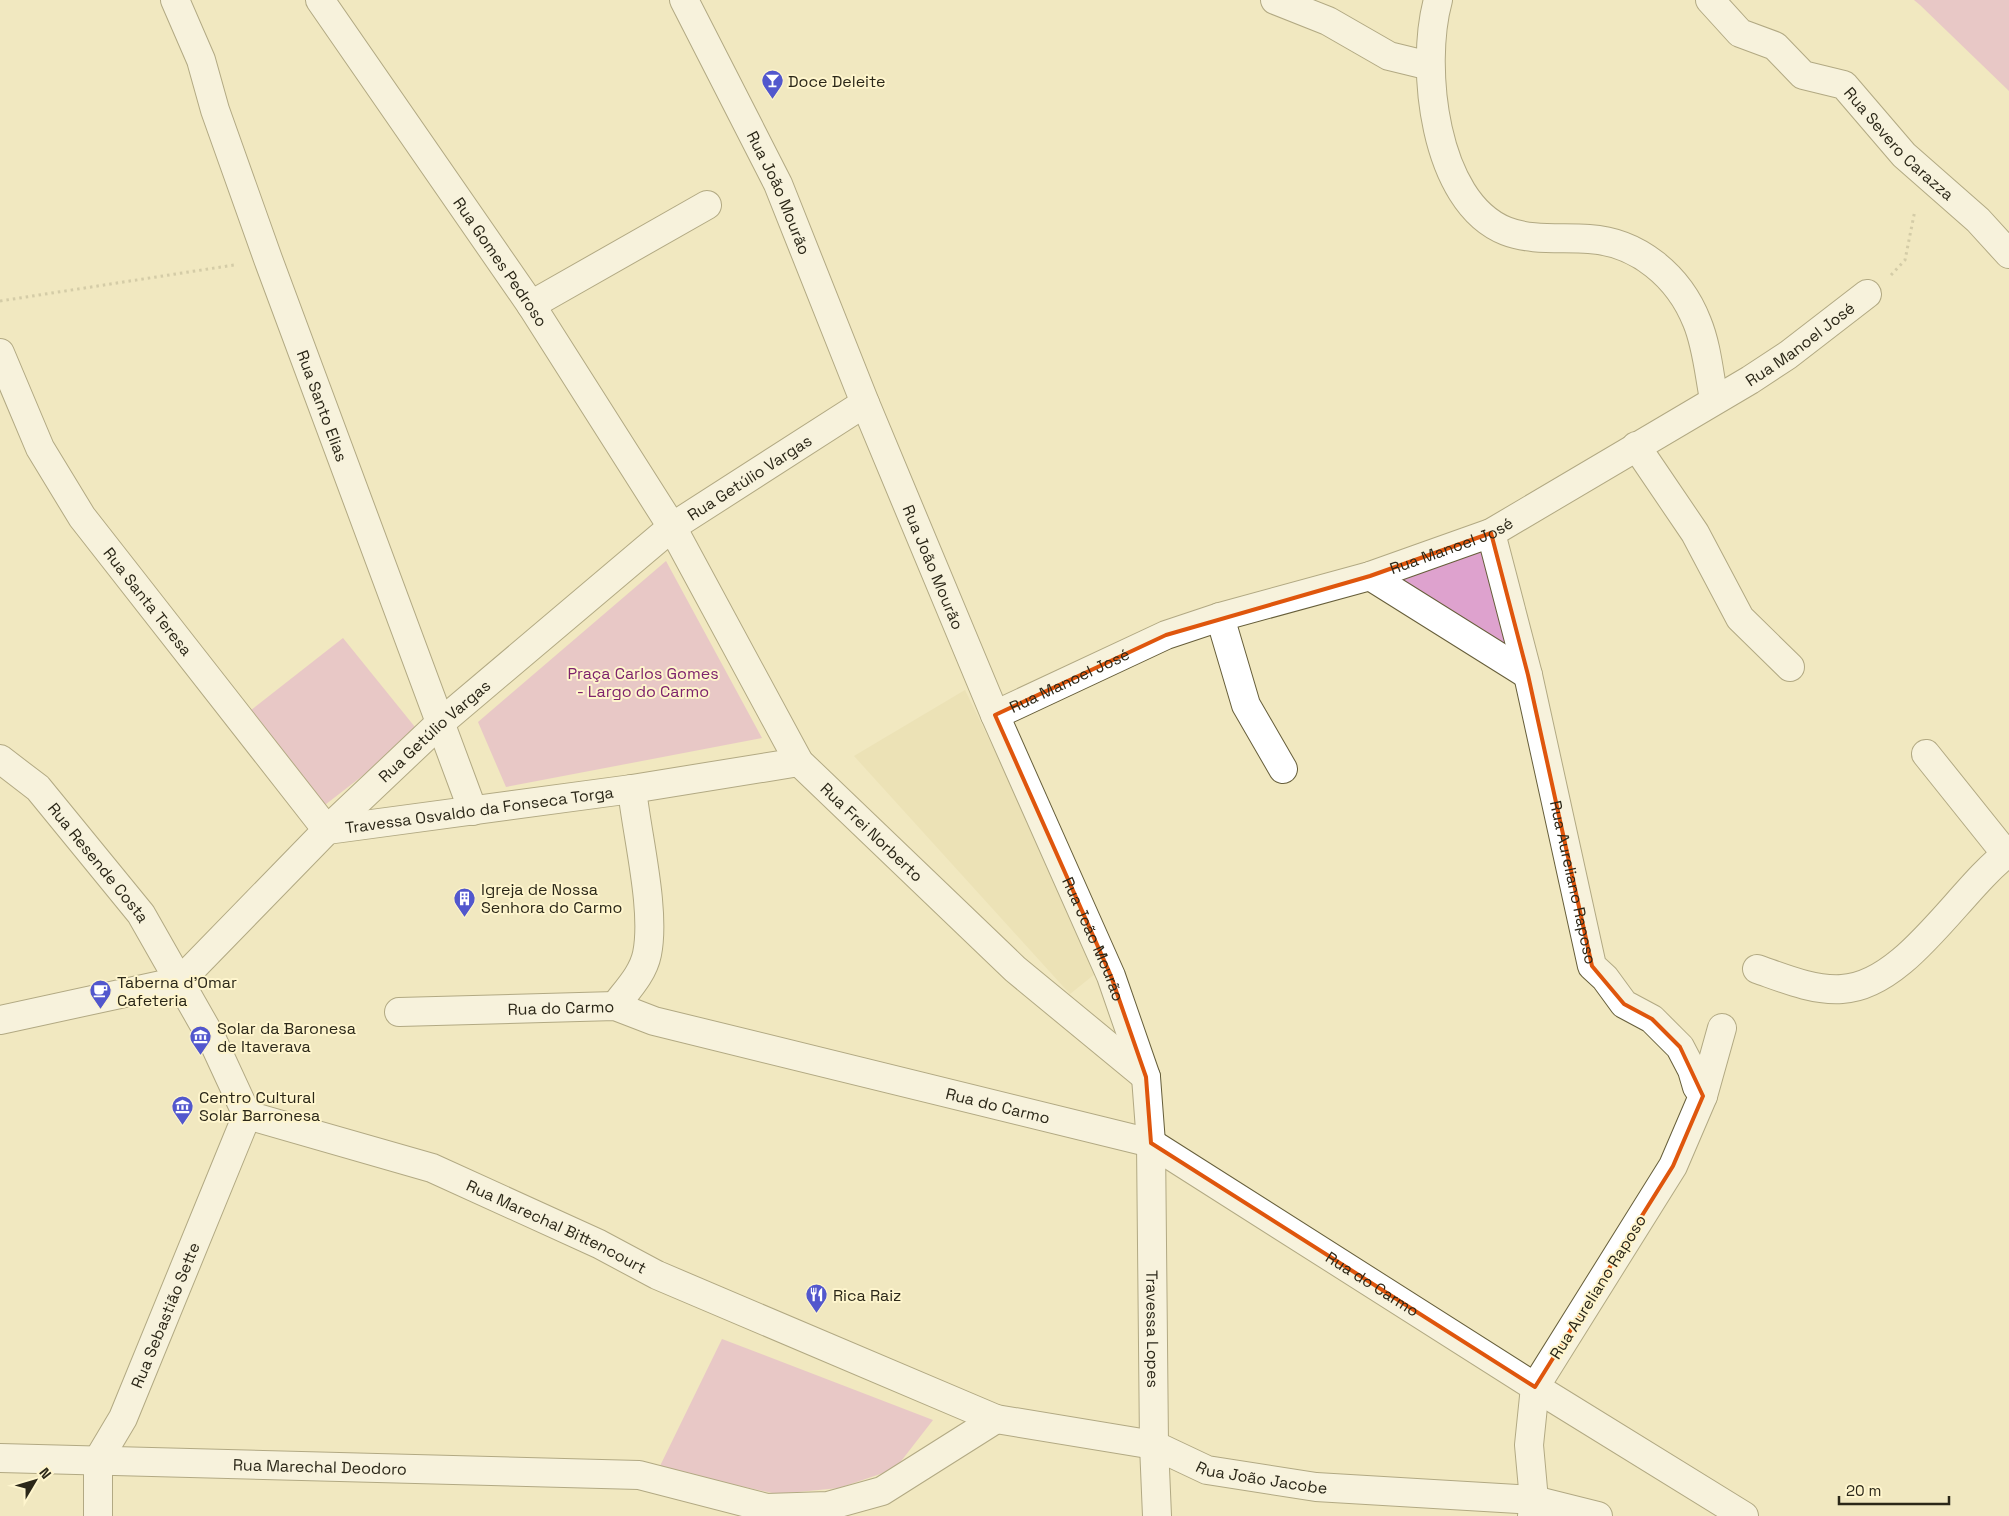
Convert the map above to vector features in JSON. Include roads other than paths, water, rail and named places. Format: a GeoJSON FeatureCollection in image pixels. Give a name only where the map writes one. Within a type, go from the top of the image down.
{"type":"FeatureCollection","features":[{"type":"Feature","properties":{"kind":"street","name":"Rua Santo Elias"},"geometry":{"type":"LineString","coordinates":[[175,0],[201,60],[215,110],[268,259],[439,724],[473,811]]}},
{"type":"Feature","properties":{"kind":"street","name":"Rua Gomes Pedroso"},"geometry":{"type":"LineString","coordinates":[[320,0],[531,305],[672,527]]}},
{"type":"Feature","properties":{"kind":"street","name":"Rua João Mourão"},"geometry":{"type":"LineString","coordinates":[[684,0],[778,184],[865,403],[995,715],[1111,976],[1146,1077],[1151,1143]]}},
{"type":"Feature","properties":{"kind":"street"},"geometry":{"type":"LineString","coordinates":[[1275,0],[1328,21],[1389,56],[1430,66]]}},
{"type":"Feature","properties":{"kind":"street"},"geometry":{"type":"LineString","coordinates":[[1438,0],[1430,66],[1431,88],[1450,167],[1464,194],[1477,213],[1507,232],[1526,236],[1608,241],[1646,257],[1672,281],[1693,314],[1703,340],[1714,399]]}},
{"type":"Feature","properties":{"kind":"street","name":"Rua Severo Carazza"},"geometry":{"type":"LineString","coordinates":[[1710,0],[1740,33],[1775,46],[1803,75],[1844,85],[1904,155],[1978,220],[2009,254]]}},
{"type":"Feature","properties":{"kind":"street"},"geometry":{"type":"LineString","coordinates":[[531,305],[707,205]]}},
{"type":"Feature","properties":{"kind":"street","name":"Rua Manoel José"},"geometry":{"type":"LineString","coordinates":[[995,715],[1148,642],[1220,617],[1370,576],[1490,533],[1788,355],[1867,294]]}},
{"type":"Feature","properties":{"kind":"street","name":"Rua Santa Teresa"},"geometry":{"type":"LineString","coordinates":[[0,353],[40,448],[82,517],[327,830]]}},
{"type":"Feature","properties":{"kind":"street","name":"Rua Getúlio Vargas"},"geometry":{"type":"LineString","coordinates":[[180,981],[327,830],[439,724],[672,527],[865,403]]}},
{"type":"Feature","properties":{"kind":"street"},"geometry":{"type":"LineString","coordinates":[[1636,446],[1695,533],[1740,618],[1790,667]]}},
{"type":"Feature","properties":{"kind":"street","name":"Rua Frei Norberto"},"geometry":{"type":"LineString","coordinates":[[672,527],[799,762],[1015,969],[1146,1077]]}},
{"type":"Feature","properties":{"kind":"street","name":"Rua Aureliano Raposo"},"geometry":{"type":"LineString","coordinates":[[1490,533],[1528,675],[1592,966],[1605,978],[1624,1004],[1652,1019],[1680,1047],[1692,1070],[1697,1087],[1703,1096],[1673,1166],[1535,1387]]}},
{"type":"Feature","properties":{"kind":"street"},"geometry":{"type":"LineString","coordinates":[[1370,576],[1528,675]]}},
{"type":"Feature","properties":{"kind":"street"},"geometry":{"type":"LineString","coordinates":[[1220,617],[1246,705],[1283,769]]}},
{"type":"Feature","properties":{"kind":"street"},"geometry":{"type":"LineString","coordinates":[[1757,969],[1817,987],[1841,989],[1874,981],[1893,969],[2008,853],[1926,754]]}},
{"type":"Feature","properties":{"kind":"street","name":"Rua Resende Costa"},"geometry":{"type":"LineString","coordinates":[[0,759],[38,788],[70,825],[141,914],[180,981]]}},
{"type":"Feature","properties":{"kind":"street","name":"Travessa Osvaldo da Fonseca Torga"},"geometry":{"type":"LineString","coordinates":[[327,830],[632,789],[799,762]]}},
{"type":"Feature","properties":{"kind":"street","name":"Travessa Osvaldo da Fonseca Torga"},"geometry":{"type":"LineString","coordinates":[[615,1006],[638,975],[647,954],[646,890],[632,789]]}},
{"type":"Feature","properties":{"kind":"street"},"geometry":{"type":"LineString","coordinates":[[0,1020],[180,981],[211,1037],[247,1115]]}},
{"type":"Feature","properties":{"kind":"street","name":"Rua do Carmo"},"geometry":{"type":"LineString","coordinates":[[399,1012],[615,1006],[654,1021],[1151,1143],[1535,1387],[1744,1516]]}},
{"type":"Feature","properties":{"kind":"street"},"geometry":{"type":"LineString","coordinates":[[1703,1096],[1722,1028]]}},
{"type":"Feature","properties":{"kind":"street","name":"Rua Marechal Bittencourt"},"geometry":{"type":"LineString","coordinates":[[247,1115],[432,1168],[599,1244],[657,1275],[996,1420]]}},
{"type":"Feature","properties":{"kind":"street","name":"Rua Sebastião Sette"},"geometry":{"type":"LineString","coordinates":[[98,1460],[123,1418],[247,1115]]}},
{"type":"Feature","properties":{"kind":"street","name":"Travessa Lopes"},"geometry":{"type":"LineString","coordinates":[[1151,1143],[1154,1445],[1157,1516]]}},
{"type":"Feature","properties":{"kind":"street"},"geometry":{"type":"LineString","coordinates":[[1533,1508],[1530,1445],[1535,1387]]}},
{"type":"Feature","properties":{"kind":"street","name":"Rua João Jacobe"},"geometry":{"type":"LineString","coordinates":[[996,1420],[1154,1445],[1207,1470],[1316,1487],[1598,1516]]}},
{"type":"Feature","properties":{"kind":"street","name":"Rua Marechal Deodoro"},"geometry":{"type":"LineString","coordinates":[[0,1458],[639,1475],[767,1508],[828,1506],[882,1491],[996,1420]]}},
{"type":"Feature","properties":{"kind":"street"},"geometry":{"type":"LineString","coordinates":[[98,1460],[98,1516]]}},
{"type":"Feature","properties":{"kind":"place","name":"Doce Deleite"},"geometry":{"type":"Point","coordinates":[772,100]}},
{"type":"Feature","properties":{"kind":"place","name":"Igreja de Nossa Senhora do Carmo"},"geometry":{"type":"Point","coordinates":[465,917]}},
{"type":"Feature","properties":{"kind":"place","name":"Taberna d'Omar Cafeteria"},"geometry":{"type":"Point","coordinates":[101,1010]}},
{"type":"Feature","properties":{"kind":"place","name":"Solar da Baronesa de Itaverava"},"geometry":{"type":"Point","coordinates":[201,1056]}},
{"type":"Feature","properties":{"kind":"place","name":"Centro Cultural Solar Barronesa"},"geometry":{"type":"Point","coordinates":[183,1125]}},
{"type":"Feature","properties":{"kind":"place","name":"Rica Raiz"},"geometry":{"type":"Point","coordinates":[817,1314]}},
{"type":"Feature","properties":{"kind":"park label","name":"Praça Carlos Gomes - Largo do Carmo"},"geometry":{"type":"Point","coordinates":[643,682]}}]}
